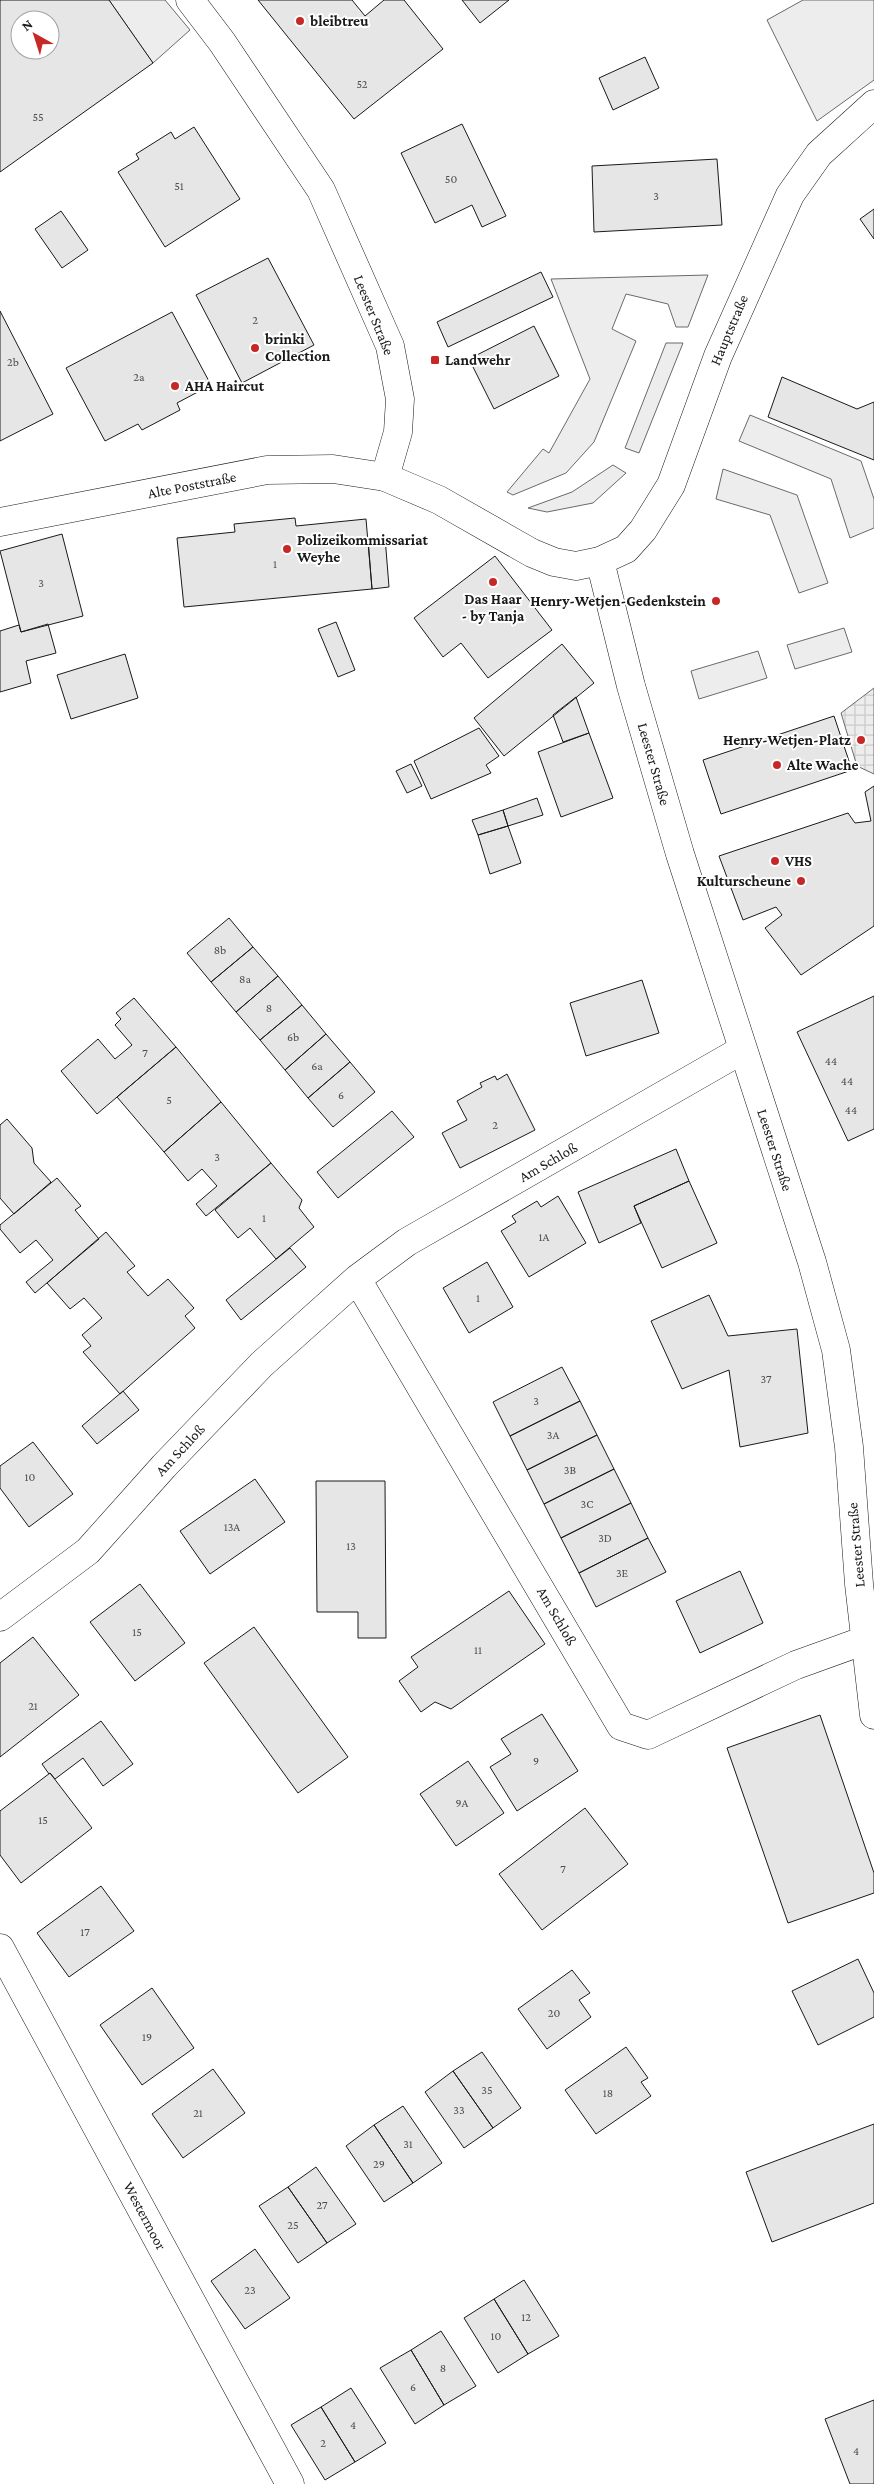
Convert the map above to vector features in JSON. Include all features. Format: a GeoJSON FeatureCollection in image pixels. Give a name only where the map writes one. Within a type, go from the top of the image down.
{"type":"FeatureCollection","features":[{"type":"Feature","properties":{"kind":"street","name":"Leester Straße"},"geometry":{"type":"LineString","coordinates":[[190,0],[222,42],[321,190],[390,346],[400,399],[398,432],[385,477]]}},
{"type":"Feature","properties":{"kind":"street","name":"Hauptstraße"},"geometry":{"type":"LineString","coordinates":[[600,561],[626,549],[643,530],[671,485],[718,356],[790,195],[819,154],[874,104]]}},
{"type":"Feature","properties":{"kind":"street","name":"Alte Poststraße"},"geometry":{"type":"LineString","coordinates":[[0,522],[267,470],[333,469],[385,477]]}},
{"type":"Feature","properties":{"kind":"street"},"geometry":{"type":"LineString","coordinates":[[385,477],[439,500],[532,553],[554,562],[576,566],[600,561]]}},
{"type":"Feature","properties":{"kind":"street","name":"Leester Straße"},"geometry":{"type":"LineString","coordinates":[[600,561],[648,745],[742,1050],[812,1262],[836,1350],[849,1447],[869,1639],[874,1715]]}},
{"type":"Feature","properties":{"kind":"street","name":"Am Schloß"},"geometry":{"type":"LineString","coordinates":[[0,1617],[88,1550],[164,1466],[262,1364],[357,1279],[406,1242],[742,1050]]}},
{"type":"Feature","properties":{"kind":"street","name":"Am Schloß"},"geometry":{"type":"LineString","coordinates":[[357,1279],[621,1726],[648,1735],[796,1665],[869,1639]]}},
{"type":"Feature","properties":{"kind":"street","name":"Westermoor"},"geometry":{"type":"LineString","coordinates":[[0,1948],[290,2484]]}},
{"type":"Feature","properties":{"kind":"shaded area"},"geometry":{"type":"Polygon","coordinates":[[[109,0],[165,0],[190,30],[153,63],[109,0]]]}},
{"type":"Feature","properties":{"kind":"shaded area"},"geometry":{"type":"Polygon","coordinates":[[[803,0],[874,0],[874,80],[817,121],[767,20],[803,0]]]}},
{"type":"Feature","properties":{"kind":"shaded area"},"geometry":{"type":"Polygon","coordinates":[[[708,275],[688,327],[676,327],[668,304],[626,294],[612,329],[636,341],[594,442],[566,473],[513,495],[507,492],[543,449],[549,453],[590,379],[551,279],[708,275]]]}},
{"type":"Feature","properties":{"kind":"shaded area"},"geometry":{"type":"Polygon","coordinates":[[[666,343],[683,343],[639,453],[625,448],[666,343]]]}},
{"type":"Feature","properties":{"kind":"shaded area"},"geometry":{"type":"Polygon","coordinates":[[[750,415],[861,461],[874,499],[874,528],[850,538],[831,479],[739,441],[750,415]]]}},
{"type":"Feature","properties":{"kind":"shaded area"},"geometry":{"type":"Polygon","coordinates":[[[613,465],[626,473],[593,503],[547,512],[528,508],[572,492],[613,465]]]}},
{"type":"Feature","properties":{"kind":"shaded area"},"geometry":{"type":"Polygon","coordinates":[[[723,469],[797,495],[828,583],[799,593],[770,515],[716,499],[723,469]]]}},
{"type":"Feature","properties":{"kind":"shaded area"},"geometry":{"type":"Polygon","coordinates":[[[844,628],[852,652],[795,669],[787,645],[844,628]]]}},
{"type":"Feature","properties":{"kind":"shaded area"},"geometry":{"type":"Polygon","coordinates":[[[758,651],[767,678],[699,699],[691,671],[758,651]]]}},
{"type":"Feature","properties":{"kind":"shaded area","name":"Henry-Wetjen-Platz"},"geometry":{"type":"Polygon","coordinates":[[[874,688],[874,774],[857,766],[841,713],[874,688]]]}},
{"type":"Feature","properties":{"kind":"building"},"geometry":{"type":"Polygon","coordinates":[[[0,0],[109,0],[153,63],[0,172],[0,0]]]}},
{"type":"Feature","properties":{"kind":"building"},"geometry":{"type":"Polygon","coordinates":[[[258,0],[352,0],[365,16],[384,0],[404,0],[443,49],[354,119],[258,0]]]}},
{"type":"Feature","properties":{"kind":"building"},"geometry":{"type":"Polygon","coordinates":[[[462,0],[509,0],[480,23],[462,0]]]}},
{"type":"Feature","properties":{"kind":"building"},"geometry":{"type":"Polygon","coordinates":[[[645,57],[659,88],[613,110],[599,78],[645,57]]]}},
{"type":"Feature","properties":{"kind":"building"},"geometry":{"type":"Polygon","coordinates":[[[462,124],[506,216],[482,227],[472,205],[435,223],[401,153],[462,124]]]}},
{"type":"Feature","properties":{"kind":"building"},"geometry":{"type":"Polygon","coordinates":[[[194,127],[240,199],[165,247],[118,172],[139,159],[136,154],[171,132],[175,139],[194,127]]]}},
{"type":"Feature","properties":{"kind":"building"},"geometry":{"type":"Polygon","coordinates":[[[717,159],[722,225],[594,232],[592,166],[717,159]]]}},
{"type":"Feature","properties":{"kind":"building"},"geometry":{"type":"Polygon","coordinates":[[[874,209],[874,239],[860,219],[874,209]]]}},
{"type":"Feature","properties":{"kind":"building"},"geometry":{"type":"Polygon","coordinates":[[[61,211],[88,250],[62,268],[35,229],[61,211]]]}},
{"type":"Feature","properties":{"kind":"building"},"geometry":{"type":"Polygon","coordinates":[[[268,258],[314,345],[242,383],[196,295],[268,258]]]}},
{"type":"Feature","properties":{"kind":"building"},"geometry":{"type":"Polygon","coordinates":[[[541,272],[553,297],[448,347],[437,322],[541,272]]]}},
{"type":"Feature","properties":{"kind":"building"},"geometry":{"type":"Polygon","coordinates":[[[0,311],[53,414],[0,441],[0,311]]]}},
{"type":"Feature","properties":{"kind":"building"},"geometry":{"type":"Polygon","coordinates":[[[172,312],[211,385],[177,403],[180,410],[142,430],[138,424],[105,441],[66,368],[172,312]]]}},
{"type":"Feature","properties":{"kind":"building"},"geometry":{"type":"Polygon","coordinates":[[[534,326],[559,376],[494,409],[469,359],[534,326]]]}},
{"type":"Feature","properties":{"kind":"building"},"geometry":{"type":"Polygon","coordinates":[[[782,377],[857,409],[874,402],[874,460],[768,417],[782,377]]]}},
{"type":"Feature","properties":{"kind":"building"},"geometry":{"type":"Polygon","coordinates":[[[295,518],[296,526],[366,519],[372,589],[184,607],[177,538],[235,532],[234,524],[295,518]]]}},
{"type":"Feature","properties":{"kind":"building"},"geometry":{"type":"Polygon","coordinates":[[[62,534],[83,616],[21,632],[0,551],[62,534]]]}},
{"type":"Feature","properties":{"kind":"building"},"geometry":{"type":"Polygon","coordinates":[[[385,537],[389,587],[372,589],[368,539],[385,537]]]}},
{"type":"Feature","properties":{"kind":"building"},"geometry":{"type":"Polygon","coordinates":[[[495,556],[552,630],[488,678],[461,643],[443,657],[414,618],[495,556]]]}},
{"type":"Feature","properties":{"kind":"building"},"geometry":{"type":"Polygon","coordinates":[[[336,622],[355,670],[338,677],[318,629],[336,622]]]}},
{"type":"Feature","properties":{"kind":"building"},"geometry":{"type":"Polygon","coordinates":[[[48,624],[56,653],[26,661],[31,683],[0,692],[0,631],[19,625],[21,632],[48,624]]]}},
{"type":"Feature","properties":{"kind":"building"},"geometry":{"type":"Polygon","coordinates":[[[562,644],[594,683],[504,756],[474,718],[562,644]]]}},
{"type":"Feature","properties":{"kind":"building"},"geometry":{"type":"Polygon","coordinates":[[[125,654],[138,698],[71,719],[57,675],[125,654]]]}},
{"type":"Feature","properties":{"kind":"building"},"geometry":{"type":"Polygon","coordinates":[[[576,697],[589,733],[563,742],[553,715],[576,697]]]}},
{"type":"Feature","properties":{"kind":"building","name":"Alte Wache"},"geometry":{"type":"Polygon","coordinates":[[[834,716],[852,770],[721,814],[703,760],[834,716]]]}},
{"type":"Feature","properties":{"kind":"building"},"geometry":{"type":"Polygon","coordinates":[[[479,728],[499,756],[486,765],[491,773],[431,799],[414,761],[479,728]]]}},
{"type":"Feature","properties":{"kind":"building"},"geometry":{"type":"Polygon","coordinates":[[[589,733],[613,798],[561,817],[538,752],[589,733]]]}},
{"type":"Feature","properties":{"kind":"building"},"geometry":{"type":"Polygon","coordinates":[[[411,764],[422,786],[407,793],[396,771],[411,764]]]}},
{"type":"Feature","properties":{"kind":"building","name":"Kulturscheune"},"geometry":{"type":"Polygon","coordinates":[[[874,786],[874,926],[801,975],[765,928],[782,915],[776,907],[743,920],[719,856],[848,813],[855,823],[871,821],[865,792],[874,786]]]}},
{"type":"Feature","properties":{"kind":"building"},"geometry":{"type":"Polygon","coordinates":[[[537,798],[543,815],[508,826],[503,810],[537,798]]]}},
{"type":"Feature","properties":{"kind":"building"},"geometry":{"type":"Polygon","coordinates":[[[503,810],[508,826],[478,835],[472,820],[503,810]]]}},
{"type":"Feature","properties":{"kind":"building"},"geometry":{"type":"Polygon","coordinates":[[[508,826],[521,863],[490,874],[478,835],[508,826]]]}},
{"type":"Feature","properties":{"kind":"building"},"geometry":{"type":"Polygon","coordinates":[[[229,918],[253,947],[211,982],[187,953],[229,918]]]}},
{"type":"Feature","properties":{"kind":"building"},"geometry":{"type":"Polygon","coordinates":[[[253,947],[278,976],[236,1012],[211,982],[253,947]]]}},
{"type":"Feature","properties":{"kind":"building"},"geometry":{"type":"Polygon","coordinates":[[[278,976],[302,1005],[260,1040],[236,1012],[278,976]]]}},
{"type":"Feature","properties":{"kind":"building"},"geometry":{"type":"Polygon","coordinates":[[[642,980],[659,1033],[586,1056],[570,1003],[642,980]]]}},
{"type":"Feature","properties":{"kind":"building"},"geometry":{"type":"Polygon","coordinates":[[[874,996],[874,1129],[848,1141],[797,1032],[874,996]]]}},
{"type":"Feature","properties":{"kind":"building"},"geometry":{"type":"Polygon","coordinates":[[[134,998],[176,1047],[97,1114],[61,1071],[98,1039],[115,1059],[132,1045],[115,1025],[121,1019],[116,1013],[134,998]]]}},
{"type":"Feature","properties":{"kind":"building"},"geometry":{"type":"Polygon","coordinates":[[[302,1005],[326,1034],[285,1070],[260,1040],[302,1005]]]}},
{"type":"Feature","properties":{"kind":"building"},"geometry":{"type":"Polygon","coordinates":[[[326,1034],[350,1062],[308,1098],[285,1070],[326,1034]]]}},
{"type":"Feature","properties":{"kind":"building"},"geometry":{"type":"Polygon","coordinates":[[[176,1047],[221,1102],[164,1152],[117,1097],[176,1047]]]}},
{"type":"Feature","properties":{"kind":"building"},"geometry":{"type":"Polygon","coordinates":[[[350,1062],[375,1092],[333,1127],[308,1098],[350,1062]]]}},
{"type":"Feature","properties":{"kind":"building"},"geometry":{"type":"Polygon","coordinates":[[[507,1074],[535,1130],[460,1168],[442,1133],[467,1120],[457,1101],[482,1087],[480,1083],[495,1076],[497,1080],[507,1074]]]}},
{"type":"Feature","properties":{"kind":"building"},"geometry":{"type":"Polygon","coordinates":[[[221,1102],[271,1163],[206,1216],[196,1204],[217,1186],[202,1169],[188,1181],[164,1152],[221,1102]]]}},
{"type":"Feature","properties":{"kind":"building"},"geometry":{"type":"Polygon","coordinates":[[[392,1111],[414,1137],[338,1198],[317,1172],[392,1111]]]}},
{"type":"Feature","properties":{"kind":"building"},"geometry":{"type":"Polygon","coordinates":[[[7,1119],[32,1148],[34,1163],[51,1182],[14,1214],[0,1198],[0,1125],[7,1119]]]}},
{"type":"Feature","properties":{"kind":"building"},"geometry":{"type":"Polygon","coordinates":[[[676,1149],[689,1181],[634,1206],[641,1223],[599,1243],[578,1192],[676,1149]]]}},
{"type":"Feature","properties":{"kind":"building"},"geometry":{"type":"Polygon","coordinates":[[[271,1163],[302,1200],[299,1208],[314,1227],[276,1259],[250,1228],[238,1238],[215,1210],[271,1163]]]}},
{"type":"Feature","properties":{"kind":"building"},"geometry":{"type":"Polygon","coordinates":[[[57,1178],[81,1206],[75,1210],[99,1239],[35,1293],[26,1282],[53,1260],[36,1240],[20,1253],[0,1229],[0,1225],[57,1178]]]}},
{"type":"Feature","properties":{"kind":"building"},"geometry":{"type":"Polygon","coordinates":[[[689,1181],[717,1243],[662,1268],[634,1206],[689,1181]]]}},
{"type":"Feature","properties":{"kind":"building"},"geometry":{"type":"Polygon","coordinates":[[[558,1196],[586,1243],[529,1277],[501,1231],[516,1222],[512,1216],[537,1201],[541,1207],[558,1196]]]}},
{"type":"Feature","properties":{"kind":"building"},"geometry":{"type":"Polygon","coordinates":[[[106,1232],[135,1266],[127,1272],[148,1296],[168,1279],[194,1308],[185,1316],[195,1328],[120,1394],[83,1352],[91,1346],[82,1335],[102,1318],[84,1298],[70,1309],[47,1283],[106,1232]]]}},
{"type":"Feature","properties":{"kind":"building"},"geometry":{"type":"Polygon","coordinates":[[[290,1248],[306,1267],[241,1320],[226,1300],[290,1248]]]}},
{"type":"Feature","properties":{"kind":"building"},"geometry":{"type":"Polygon","coordinates":[[[487,1262],[513,1307],[469,1333],[443,1288],[487,1262]]]}},
{"type":"Feature","properties":{"kind":"building"},"geometry":{"type":"Polygon","coordinates":[[[709,1295],[728,1336],[797,1329],[808,1433],[740,1447],[729,1370],[682,1389],[651,1321],[709,1295]]]}},
{"type":"Feature","properties":{"kind":"building"},"geometry":{"type":"Polygon","coordinates":[[[562,1367],[580,1401],[510,1436],[493,1402],[562,1367]]]}},
{"type":"Feature","properties":{"kind":"building"},"geometry":{"type":"Polygon","coordinates":[[[123,1391],[139,1410],[97,1444],[82,1426],[123,1391]]]}},
{"type":"Feature","properties":{"kind":"building"},"geometry":{"type":"Polygon","coordinates":[[[580,1401],[597,1435],[527,1470],[510,1436],[580,1401]]]}},
{"type":"Feature","properties":{"kind":"building"},"geometry":{"type":"Polygon","coordinates":[[[597,1435],[614,1469],[544,1504],[527,1470],[597,1435]]]}},
{"type":"Feature","properties":{"kind":"building"},"geometry":{"type":"Polygon","coordinates":[[[33,1442],[73,1494],[29,1527],[0,1488],[0,1466],[33,1442]]]}},
{"type":"Feature","properties":{"kind":"building"},"geometry":{"type":"Polygon","coordinates":[[[614,1469],[631,1503],[561,1538],[544,1504],[614,1469]]]}},
{"type":"Feature","properties":{"kind":"building"},"geometry":{"type":"Polygon","coordinates":[[[255,1479],[285,1522],[210,1574],[180,1531],[255,1479]]]}},
{"type":"Feature","properties":{"kind":"building"},"geometry":{"type":"Polygon","coordinates":[[[316,1481],[385,1481],[386,1638],[358,1638],[358,1612],[317,1612],[316,1481]]]}},
{"type":"Feature","properties":{"kind":"building"},"geometry":{"type":"Polygon","coordinates":[[[631,1503],[648,1538],[579,1573],[561,1538],[631,1503]]]}},
{"type":"Feature","properties":{"kind":"building"},"geometry":{"type":"Polygon","coordinates":[[[648,1538],[666,1572],[596,1607],[579,1573],[648,1538]]]}},
{"type":"Feature","properties":{"kind":"building"},"geometry":{"type":"Polygon","coordinates":[[[740,1571],[763,1623],[700,1653],[676,1601],[740,1571]]]}},
{"type":"Feature","properties":{"kind":"building"},"geometry":{"type":"Polygon","coordinates":[[[140,1584],[185,1643],[135,1681],[90,1622],[140,1584]]]}},
{"type":"Feature","properties":{"kind":"building"},"geometry":{"type":"Polygon","coordinates":[[[509,1591],[545,1644],[451,1709],[435,1702],[421,1712],[399,1681],[418,1667],[411,1657],[509,1591]]]}},
{"type":"Feature","properties":{"kind":"building"},"geometry":{"type":"Polygon","coordinates":[[[254,1627],[348,1757],[298,1793],[204,1663],[254,1627]]]}},
{"type":"Feature","properties":{"kind":"building"},"geometry":{"type":"Polygon","coordinates":[[[33,1637],[79,1695],[0,1757],[0,1663],[33,1637]]]}},
{"type":"Feature","properties":{"kind":"building"},"geometry":{"type":"Polygon","coordinates":[[[542,1714],[578,1771],[517,1811],[490,1767],[511,1754],[501,1739],[542,1714]]]}},
{"type":"Feature","properties":{"kind":"building"},"geometry":{"type":"Polygon","coordinates":[[[820,1715],[874,1873],[874,1893],[788,1923],[727,1748],[820,1715]]]}},
{"type":"Feature","properties":{"kind":"building"},"geometry":{"type":"Polygon","coordinates":[[[101,1721],[133,1764],[103,1786],[83,1758],[55,1779],[49,1774],[42,1764],[101,1721]]]}},
{"type":"Feature","properties":{"kind":"building"},"geometry":{"type":"Polygon","coordinates":[[[468,1761],[504,1813],[456,1846],[420,1794],[468,1761]]]}},
{"type":"Feature","properties":{"kind":"building"},"geometry":{"type":"Polygon","coordinates":[[[50,1773],[92,1828],[21,1883],[0,1855],[0,1811],[50,1773]]]}},
{"type":"Feature","properties":{"kind":"building"},"geometry":{"type":"Polygon","coordinates":[[[585,1808],[628,1864],[542,1930],[499,1874],[585,1808]]]}},
{"type":"Feature","properties":{"kind":"building"},"geometry":{"type":"Polygon","coordinates":[[[101,1886],[134,1931],[69,1977],[37,1933],[101,1886]]]}},
{"type":"Feature","properties":{"kind":"building"},"geometry":{"type":"Polygon","coordinates":[[[858,1959],[874,1993],[874,2017],[818,2045],[792,1991],[858,1959]]]}},
{"type":"Feature","properties":{"kind":"building"},"geometry":{"type":"Polygon","coordinates":[[[572,1970],[590,1993],[579,2000],[591,2017],[547,2049],[518,2009],[572,1970]]]}},
{"type":"Feature","properties":{"kind":"building"},"geometry":{"type":"Polygon","coordinates":[[[152,1988],[194,2048],[142,2085],[100,2025],[152,1988]]]}},
{"type":"Feature","properties":{"kind":"building"},"geometry":{"type":"Polygon","coordinates":[[[626,2047],[648,2078],[641,2082],[651,2096],[596,2134],[565,2090],[626,2047]]]}},
{"type":"Feature","properties":{"kind":"building"},"geometry":{"type":"Polygon","coordinates":[[[482,2052],[521,2108],[493,2128],[453,2071],[482,2052]]]}},
{"type":"Feature","properties":{"kind":"building"},"geometry":{"type":"Polygon","coordinates":[[[213,2069],[245,2113],[183,2158],[152,2114],[213,2069]]]}},
{"type":"Feature","properties":{"kind":"building"},"geometry":{"type":"Polygon","coordinates":[[[453,2071],[493,2128],[464,2148],[425,2092],[453,2071]]]}},
{"type":"Feature","properties":{"kind":"building"},"geometry":{"type":"Polygon","coordinates":[[[403,2106],[442,2163],[413,2183],[374,2125],[403,2106]]]}},
{"type":"Feature","properties":{"kind":"building"},"geometry":{"type":"Polygon","coordinates":[[[874,2124],[874,2203],[772,2242],[746,2172],[874,2124]]]}},
{"type":"Feature","properties":{"kind":"building"},"geometry":{"type":"Polygon","coordinates":[[[374,2125],[413,2183],[384,2202],[346,2146],[374,2125]]]}},
{"type":"Feature","properties":{"kind":"building"},"geometry":{"type":"Polygon","coordinates":[[[316,2167],[356,2224],[327,2243],[288,2187],[316,2167]]]}},
{"type":"Feature","properties":{"kind":"building"},"geometry":{"type":"Polygon","coordinates":[[[288,2187],[327,2243],[298,2263],[259,2206],[288,2187]]]}},
{"type":"Feature","properties":{"kind":"building"},"geometry":{"type":"Polygon","coordinates":[[[255,2249],[290,2298],[245,2329],[211,2281],[255,2249]]]}},
{"type":"Feature","properties":{"kind":"building"},"geometry":{"type":"Polygon","coordinates":[[[524,2280],[559,2336],[528,2354],[494,2299],[524,2280]]]}},
{"type":"Feature","properties":{"kind":"building"},"geometry":{"type":"Polygon","coordinates":[[[494,2299],[528,2354],[498,2373],[464,2318],[494,2299]]]}},
{"type":"Feature","properties":{"kind":"building"},"geometry":{"type":"Polygon","coordinates":[[[441,2331],[476,2386],[444,2405],[411,2350],[441,2331]]]}},
{"type":"Feature","properties":{"kind":"building"},"geometry":{"type":"Polygon","coordinates":[[[411,2350],[444,2405],[415,2424],[380,2368],[411,2350]]]}},
{"type":"Feature","properties":{"kind":"building"},"geometry":{"type":"Polygon","coordinates":[[[351,2388],[386,2443],[355,2462],[321,2407],[351,2388]]]}},
{"type":"Feature","properties":{"kind":"building"},"geometry":{"type":"Polygon","coordinates":[[[874,2400],[874,2484],[850,2484],[825,2419],[874,2400]]]}},
{"type":"Feature","properties":{"kind":"building"},"geometry":{"type":"Polygon","coordinates":[[[321,2407],[355,2462],[325,2480],[291,2425],[321,2407]]]}},
{"type":"Feature","properties":{"kind":"place","name":"bleibtreu"},"geometry":{"type":"Point","coordinates":[300,21]}},
{"type":"Feature","properties":{"kind":"place","name":"brinki Collection"},"geometry":{"type":"Point","coordinates":[255,348]}},
{"type":"Feature","properties":{"kind":"place","name":"Landwehr"},"geometry":{"type":"Point","coordinates":[435,360]}},
{"type":"Feature","properties":{"kind":"place","name":"AHA Haircut"},"geometry":{"type":"Point","coordinates":[175,386]}},
{"type":"Feature","properties":{"kind":"place","name":"Polizeikommissariat Weyhe"},"geometry":{"type":"Point","coordinates":[287,549]}},
{"type":"Feature","properties":{"kind":"place","name":"Das Haar - by Tanja"},"geometry":{"type":"Point","coordinates":[493,582]}},
{"type":"Feature","properties":{"kind":"place","name":"Henry-Wetjen-Gedenkstein"},"geometry":{"type":"Point","coordinates":[716,601]}},
{"type":"Feature","properties":{"kind":"place","name":"Henry-Wetjen-Platz"},"geometry":{"type":"Point","coordinates":[861,740]}},
{"type":"Feature","properties":{"kind":"place","name":"Alte Wache"},"geometry":{"type":"Point","coordinates":[777,765]}},
{"type":"Feature","properties":{"kind":"place","name":"VHS"},"geometry":{"type":"Point","coordinates":[775,861]}},
{"type":"Feature","properties":{"kind":"place","name":"Kulturscheune"},"geometry":{"type":"Point","coordinates":[801,881]}}]}
